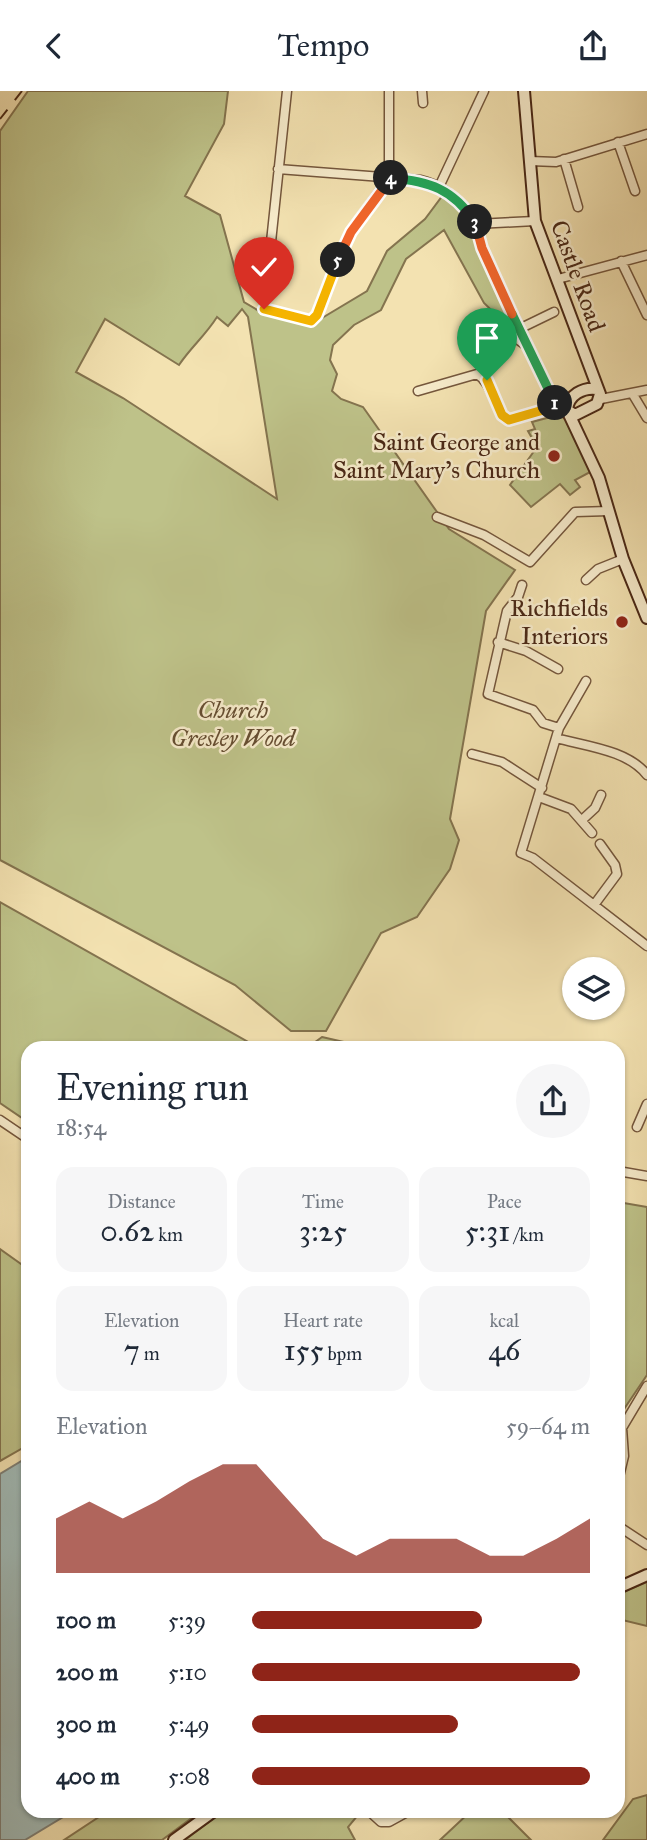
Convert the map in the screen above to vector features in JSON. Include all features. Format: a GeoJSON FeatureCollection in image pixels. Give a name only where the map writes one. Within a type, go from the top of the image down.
{"type":"FeatureCollection","features":[{"type":"Feature","properties":{"kind":"street"},"geometry":{"type":"LineString","coordinates":[[287,91],[264,309],[311,321],[317,315],[351,232],[389,178],[389,91]]}},
{"type":"Feature","properties":{"kind":"street"},"geometry":{"type":"LineString","coordinates":[[422,91],[423,103]]}},
{"type":"Feature","properties":{"kind":"street"},"geometry":{"type":"LineString","coordinates":[[439,187],[484,91]]}},
{"type":"Feature","properties":{"kind":"street","name":"Castle Road"},"geometry":{"type":"LineString","coordinates":[[524,91],[535,221],[599,394]]}},
{"type":"Feature","properties":{"kind":"street"},"geometry":{"type":"LineString","coordinates":[[530,161],[564,159],[647,134]]}},
{"type":"Feature","properties":{"kind":"street"},"geometry":{"type":"LineString","coordinates":[[618,142],[635,191]]}},
{"type":"Feature","properties":{"kind":"street"},"geometry":{"type":"LineString","coordinates":[[564,159],[578,207]]}},
{"type":"Feature","properties":{"kind":"street"},"geometry":{"type":"LineString","coordinates":[[278,169],[421,180],[439,187],[460,204],[476,224],[482,248],[527,346],[575,427],[599,478],[623,559],[647,618]]}},
{"type":"Feature","properties":{"kind":"street"},"geometry":{"type":"LineString","coordinates":[[476,224],[535,221]]}},
{"type":"Feature","properties":{"kind":"street"},"geometry":{"type":"LineString","coordinates":[[558,279],[647,255]]}},
{"type":"Feature","properties":{"kind":"street"},"geometry":{"type":"LineString","coordinates":[[621,261],[647,315]]}},
{"type":"Feature","properties":{"kind":"street"},"geometry":{"type":"LineString","coordinates":[[519,329],[554,312]]}},
{"type":"Feature","properties":{"kind":"street"},"geometry":{"type":"LineString","coordinates":[[487,317],[527,346]]}},
{"type":"Feature","properties":{"kind":"street"},"geometry":{"type":"LineString","coordinates":[[418,391],[477,374],[487,380],[502,415],[509,420],[563,407],[576,393],[632,393],[647,390]]}},
{"type":"Feature","properties":{"kind":"street"},"geometry":{"type":"LineString","coordinates":[[632,393],[647,418]]}},
{"type":"Feature","properties":{"kind":"street"},"geometry":{"type":"LineString","coordinates":[[575,427],[581,413],[599,394]]}},
{"type":"Feature","properties":{"kind":"street"},"geometry":{"type":"LineString","coordinates":[[563,407],[575,415],[581,413]]}},
{"type":"Feature","properties":{"kind":"street"},"geometry":{"type":"LineString","coordinates":[[437,517],[484,535],[530,562],[575,512],[609,510]]}},
{"type":"Feature","properties":{"kind":"street"},"geometry":{"type":"LineString","coordinates":[[586,580],[598,569],[623,559]]}},
{"type":"Feature","properties":{"kind":"street"},"geometry":{"type":"LineString","coordinates":[[522,585],[518,597],[507,611],[488,694],[533,710],[543,723],[559,728]]}},
{"type":"Feature","properties":{"kind":"street"},"geometry":{"type":"LineString","coordinates":[[498,642],[526,651],[558,669]]}},
{"type":"Feature","properties":{"kind":"street"},"geometry":{"type":"LineString","coordinates":[[586,681],[559,728],[521,853],[533,858],[646,944]]}},
{"type":"Feature","properties":{"kind":"street"},"geometry":{"type":"LineString","coordinates":[[556,738],[635,762],[647,775]]}},
{"type":"Feature","properties":{"kind":"street"},"geometry":{"type":"LineString","coordinates":[[472,754],[502,762],[540,792],[571,809],[592,833]]}},
{"type":"Feature","properties":{"kind":"street"},"geometry":{"type":"LineString","coordinates":[[582,820],[595,808],[601,795]]}},
{"type":"Feature","properties":{"kind":"street"},"geometry":{"type":"LineString","coordinates":[[594,905],[617,874],[615,865],[600,845]]}},
{"type":"Feature","properties":{"kind":"street"},"geometry":{"type":"LineString","coordinates":[[637,1127],[647,1105]]}},
{"type":"Feature","properties":{"kind":"street"},"geometry":{"type":"LineString","coordinates":[[0,1120],[21,1134]]}},
{"type":"Feature","properties":{"kind":"street"},"geometry":{"type":"LineString","coordinates":[[625,1172],[647,1176]]}},
{"type":"Feature","properties":{"kind":"street"},"geometry":{"type":"LineString","coordinates":[[625,1423],[647,1386]]}},
{"type":"Feature","properties":{"kind":"street"},"geometry":{"type":"LineString","coordinates":[[625,1531],[647,1545]]}},
{"type":"Feature","properties":{"kind":"street"},"geometry":{"type":"LineString","coordinates":[[625,1585],[647,1575]]}},
{"type":"Feature","properties":{"kind":"street"},"geometry":{"type":"LineString","coordinates":[[174,1840],[204,1818]]}},
{"type":"Feature","properties":{"kind":"street"},"geometry":{"type":"LineString","coordinates":[[377,1818],[381,1822],[396,1818]]}},
{"type":"Feature","properties":{"kind":"green space","name":"Church Gresley Wood"},"geometry":{"type":"Polygon","coordinates":[[[28,91],[228,91],[224,124],[185,196],[220,215],[244,302],[259,311],[312,324],[367,291],[387,251],[425,219],[443,195],[463,211],[473,225],[480,252],[519,337],[484,303],[444,230],[406,259],[381,310],[354,325],[333,345],[330,360],[337,374],[332,391],[341,399],[363,407],[449,529],[515,570],[486,611],[450,819],[459,840],[450,869],[417,917],[381,933],[326,1031],[291,1031],[235,985],[0,860],[0,131],[28,91]],[[242,309],[228,326],[217,317],[179,365],[105,319],[76,372],[123,398],[277,499],[248,317],[242,309]]]}},
{"type":"Feature","properties":{"kind":"green space"},"geometry":{"type":"Polygon","coordinates":[[[558,415],[567,420],[592,471],[575,480],[580,487],[570,495],[560,484],[531,507],[510,485],[537,447],[528,431],[535,429],[532,422],[558,415]]]}},
{"type":"Feature","properties":{"kind":"green space"},"geometry":{"type":"Polygon","coordinates":[[[0,902],[247,1041],[21,1041],[21,1117],[0,1103],[0,902]]]}},
{"type":"Feature","properties":{"kind":"green space"},"geometry":{"type":"Polygon","coordinates":[[[322,1037],[339,1041],[317,1041],[322,1037]]]}},
{"type":"Feature","properties":{"kind":"green space"},"geometry":{"type":"Polygon","coordinates":[[[625,1203],[647,1207],[647,1375],[625,1408],[625,1203]]]}},
{"type":"Feature","properties":{"kind":"green space"},"geometry":{"type":"Polygon","coordinates":[[[0,1249],[21,1264],[21,1449],[0,1461],[0,1249]]]}},
{"type":"Feature","properties":{"kind":"green space"},"geometry":{"type":"Polygon","coordinates":[[[647,1582],[647,1626],[625,1621],[625,1591],[647,1582]]]}},
{"type":"Feature","properties":{"kind":"green space"},"geometry":{"type":"Polygon","coordinates":[[[647,1795],[647,1840],[603,1840],[619,1818],[625,1818],[625,1810],[633,1799],[647,1795]]]}},
{"type":"Feature","properties":{"kind":"green space"},"geometry":{"type":"Polygon","coordinates":[[[97,1818],[192,1818],[162,1840],[64,1840],[97,1818]]]}},
{"type":"Feature","properties":{"kind":"green space"},"geometry":{"type":"Polygon","coordinates":[[[214,1818],[356,1818],[348,1827],[355,1840],[185,1840],[214,1818]]]}},
{"type":"Feature","properties":{"kind":"green space"},"geometry":{"type":"Polygon","coordinates":[[[464,1818],[509,1818],[531,1840],[440,1840],[464,1818]]]}},
{"type":"Feature","properties":{"kind":"water"},"geometry":{"type":"Polygon","coordinates":[[[21,1461],[21,1818],[61,1818],[25,1840],[0,1840],[0,1474],[21,1461]]]}},
{"type":"Feature","properties":{"kind":"railway"},"geometry":{"type":"LineString","coordinates":[[0,119],[22,91]]}},
{"type":"Feature","properties":{"kind":"place","name":"Saint George and Saint Mary's Church"},"geometry":{"type":"Point","coordinates":[554,456]}},
{"type":"Feature","properties":{"kind":"place","name":"Richfields Interiors"},"geometry":{"type":"Point","coordinates":[622,622]}},
{"type":"Feature","properties":{"kind":"route"},"geometry":{"type":"LineString","coordinates":[[264,309],[311,321],[317,315],[331,274],[351,232],[389,178],[421,180],[439,187],[460,204],[476,224],[482,248],[557,406],[509,420],[502,415],[487,380]]}}]}
